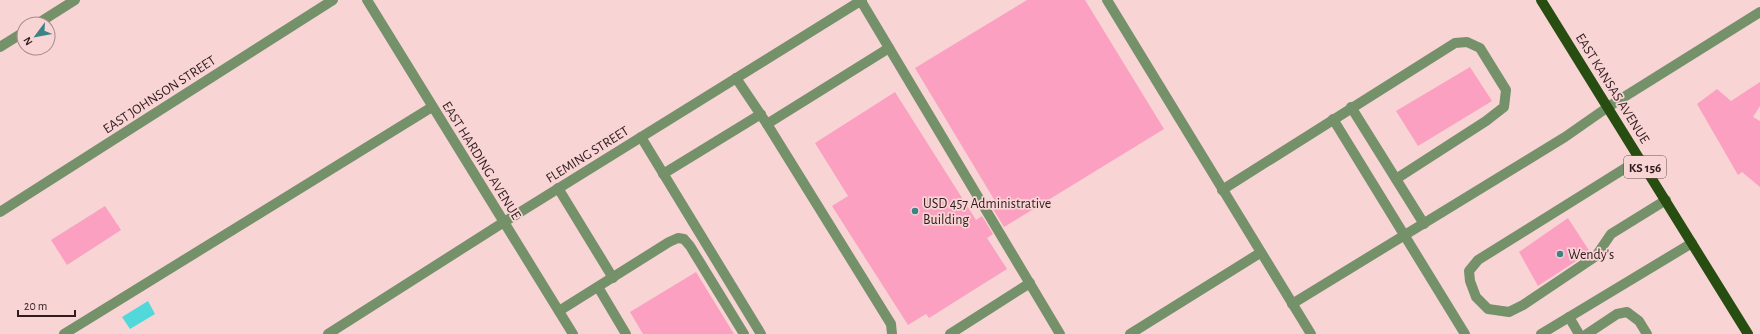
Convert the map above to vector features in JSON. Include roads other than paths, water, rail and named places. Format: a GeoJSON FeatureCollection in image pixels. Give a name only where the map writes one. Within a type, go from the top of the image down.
{"type":"FeatureCollection","features":[{"type":"Feature","properties":{"kind":"main road","name":"EAST KANSAS AVENUE"},"geometry":{"type":"LineString","coordinates":[[1542,0],[1748,334]]}},
{"type":"Feature","properties":{"kind":"street"},"geometry":{"type":"LineString","coordinates":[[50,16],[75,0]]}},
{"type":"Feature","properties":{"kind":"street","name":"EAST JOHNSON STREET"},"geometry":{"type":"LineString","coordinates":[[0,212],[333,0]]}},
{"type":"Feature","properties":{"kind":"street","name":"EAST HARDING AVENUE"},"geometry":{"type":"LineString","coordinates":[[367,0],[573,334]]}},
{"type":"Feature","properties":{"kind":"street"},"geometry":{"type":"LineString","coordinates":[[861,0],[1060,334]]}},
{"type":"Feature","properties":{"kind":"street","name":"FLEMING STREET"},"geometry":{"type":"LineString","coordinates":[[328,334],[558,188],[861,0]]}},
{"type":"Feature","properties":{"kind":"street"},"geometry":{"type":"LineString","coordinates":[[1107,0],[1260,253],[1311,334]]}},
{"type":"Feature","properties":{"kind":"street"},"geometry":{"type":"LineString","coordinates":[[1292,304],[1565,138],[1608,107],[1760,12]]}},
{"type":"Feature","properties":{"kind":"street"},"geometry":{"type":"LineString","coordinates":[[0,47],[16,37]]}},
{"type":"Feature","properties":{"kind":"street"},"geometry":{"type":"LineString","coordinates":[[1222,190],[1455,43],[1467,42],[1480,48],[1506,90],[1504,107],[1498,113],[1396,179]]}},
{"type":"Feature","properties":{"kind":"street"},"geometry":{"type":"LineString","coordinates":[[767,124],[889,48]]}},
{"type":"Feature","properties":{"kind":"street"},"geometry":{"type":"LineString","coordinates":[[736,78],[761,114],[891,324],[892,334]]}},
{"type":"Feature","properties":{"kind":"street"},"geometry":{"type":"LineString","coordinates":[[64,334],[432,107]]}},
{"type":"Feature","properties":{"kind":"street"},"geometry":{"type":"LineString","coordinates":[[1352,107],[1424,224]]}},
{"type":"Feature","properties":{"kind":"street"},"geometry":{"type":"LineString","coordinates":[[663,174],[761,114]]}},
{"type":"Feature","properties":{"kind":"street"},"geometry":{"type":"LineString","coordinates":[[1333,119],[1465,334]]}},
{"type":"Feature","properties":{"kind":"street"},"geometry":{"type":"LineString","coordinates":[[641,137],[761,334]]}},
{"type":"Feature","properties":{"kind":"street"},"geometry":{"type":"LineString","coordinates":[[1640,159],[1478,260],[1469,271],[1470,281],[1476,297],[1488,308],[1509,312],[1523,305],[1596,256],[1611,234],[1666,200]]}},
{"type":"Feature","properties":{"kind":"street"},"geometry":{"type":"LineString","coordinates":[[558,188],[613,278]]}},
{"type":"Feature","properties":{"kind":"street"},"geometry":{"type":"LineString","coordinates":[[559,311],[669,242],[678,238],[684,239],[690,246],[744,334]]}},
{"type":"Feature","properties":{"kind":"street"},"geometry":{"type":"LineString","coordinates":[[1541,334],[1692,243]]}},
{"type":"Feature","properties":{"kind":"street"},"geometry":{"type":"LineString","coordinates":[[1130,334],[1260,253]]}},
{"type":"Feature","properties":{"kind":"street"},"geometry":{"type":"LineString","coordinates":[[950,334],[1030,283]]}},
{"type":"Feature","properties":{"kind":"street"},"geometry":{"type":"LineString","coordinates":[[598,287],[626,334]]}},
{"type":"Feature","properties":{"kind":"street"},"geometry":{"type":"LineString","coordinates":[[1587,334],[1617,314],[1627,312],[1639,321],[1647,334]]}},
{"type":"Feature","properties":{"kind":"street"},"geometry":{"type":"LineString","coordinates":[[1568,317],[1579,334]]}},
{"type":"Feature","properties":{"kind":"water"},"geometry":{"type":"Polygon","coordinates":[[[148,301],[155,314],[130,329],[122,317],[148,301]]]}},
{"type":"Feature","properties":{"kind":"place","name":"USD 457 Administrative Building"},"geometry":{"type":"Point","coordinates":[915,211]}},
{"type":"Feature","properties":{"kind":"place","name":"Wendy's"},"geometry":{"type":"Point","coordinates":[1560,254]}}]}
